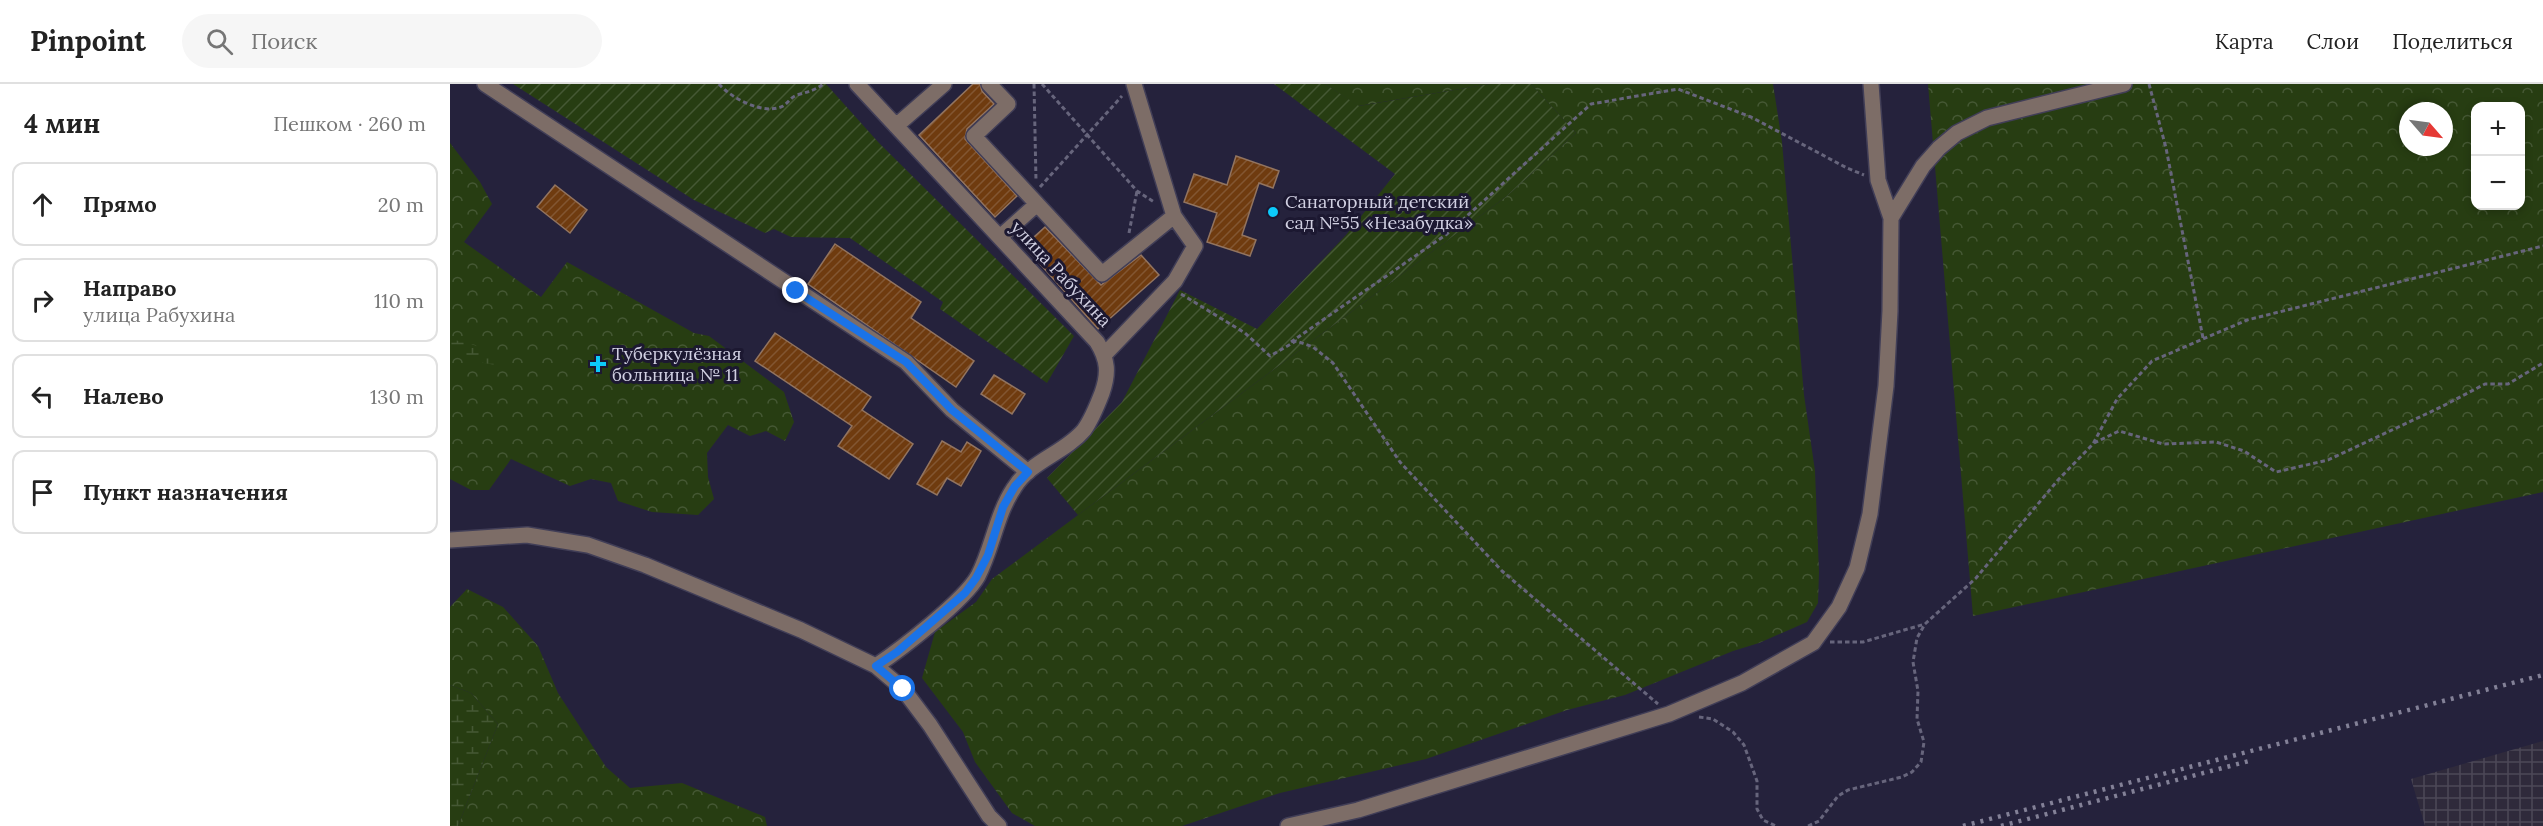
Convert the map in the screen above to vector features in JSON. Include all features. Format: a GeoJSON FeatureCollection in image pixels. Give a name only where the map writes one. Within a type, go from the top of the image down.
{"type":"FeatureCollection","features":[{"type":"Feature","properties":{"kind":"street"},"geometry":{"type":"LineString","coordinates":[[485,84],[906,362],[952,410],[1028,472]]}},
{"type":"Feature","properties":{"kind":"street"},"geometry":{"type":"LineString","coordinates":[[896,126],[944,84]]}},
{"type":"Feature","properties":{"kind":"street"},"geometry":{"type":"LineString","coordinates":[[989,84],[1008,104],[974,136],[1102,274],[1174,216]]}},
{"type":"Feature","properties":{"kind":"street"},"geometry":{"type":"LineString","coordinates":[[1288,826],[1358,810],[1670,714],[1742,683],[1813,643],[1839,607],[1857,568],[1870,514],[1886,386],[1891,218],[1878,180],[1871,84]]}},
{"type":"Feature","properties":{"kind":"street"},"geometry":{"type":"LineString","coordinates":[[1891,218],[1923,166],[1939,148],[1958,133],[1987,118],[2124,84]]}},
{"type":"Feature","properties":{"kind":"street","name":"улица Рабухина"},"geometry":{"type":"LineString","coordinates":[[862,86],[896,126],[1097,342],[1105,354],[1108,367],[1095,412],[1083,430],[1028,472],[1015,486],[1003,507],[988,555],[965,593],[897,652],[876,666]]}},
{"type":"Feature","properties":{"kind":"street"},"geometry":{"type":"LineString","coordinates":[[1105,354],[1171,286],[1195,246],[1174,216],[1130,88]]}},
{"type":"Feature","properties":{"kind":"street"},"geometry":{"type":"LineString","coordinates":[[1000,237],[1037,204]]}},
{"type":"Feature","properties":{"kind":"street"},"geometry":{"type":"LineString","coordinates":[[450,540],[527,536],[588,545],[645,565],[801,630],[876,666],[903,689],[930,725],[989,816],[999,826]]}},
{"type":"Feature","properties":{"kind":"path"},"geometry":{"type":"LineString","coordinates":[[719,84],[747,103],[769,109],[783,106],[794,96],[823,84]]}},
{"type":"Feature","properties":{"kind":"path"},"geometry":{"type":"LineString","coordinates":[[1034,84],[1037,190],[1130,88]]}},
{"type":"Feature","properties":{"kind":"path"},"geometry":{"type":"LineString","coordinates":[[1042,84],[1137,191],[1174,216]]}},
{"type":"Feature","properties":{"kind":"path"},"geometry":{"type":"LineString","coordinates":[[2149,84],[2166,148],[2203,339]]}},
{"type":"Feature","properties":{"kind":"path"},"geometry":{"type":"LineString","coordinates":[[1270,356],[1447,234],[1591,104],[1678,89],[1751,117],[1847,168],[1878,180]]}},
{"type":"Feature","properties":{"kind":"path"},"geometry":{"type":"LineString","coordinates":[[1126,255],[1137,191]]}},
{"type":"Feature","properties":{"kind":"path"},"geometry":{"type":"LineString","coordinates":[[1808,826],[1819,821],[1838,796],[1848,790],[1902,777],[1912,772],[1921,762],[1924,742],[1917,719],[1918,691],[1913,662],[1917,638],[1925,624],[1976,578],[2058,480],[2093,444],[2117,399],[2151,360],[2247,320],[2543,246]]}},
{"type":"Feature","properties":{"kind":"path"},"geometry":{"type":"LineString","coordinates":[[1171,286],[1214,317],[1245,333],[1270,356]]}},
{"type":"Feature","properties":{"kind":"path"},"geometry":{"type":"LineString","coordinates":[[1270,356],[1296,341],[1313,346],[1333,363],[1400,462],[1502,571],[1670,714],[1713,718],[1733,732],[1744,745],[1752,763],[1756,781],[1757,809],[1763,820],[1776,826]]}},
{"type":"Feature","properties":{"kind":"path"},"geometry":{"type":"LineString","coordinates":[[2093,444],[2119,431],[2163,444],[2216,442],[2244,451],[2276,472],[2328,460],[2441,408],[2485,384],[2508,384],[2543,363]]}},
{"type":"Feature","properties":{"kind":"path"},"geometry":{"type":"LineString","coordinates":[[1813,643],[1863,642],[1925,624]]}},
{"type":"Feature","properties":{"kind":"shaded area"},"geometry":{"type":"Polygon","coordinates":[[[2543,741],[2543,826],[2425,826],[2411,779],[2543,741]]]}},
{"type":"Feature","properties":{"kind":"green space"},"geometry":{"type":"Polygon","coordinates":[[[513,84],[826,84],[879,143],[1074,336],[1047,383],[940,309],[943,302],[850,238],[791,237],[774,229],[765,233],[694,200],[513,84]]]}},
{"type":"Feature","properties":{"kind":"green space"},"geometry":{"type":"Polygon","coordinates":[[[1274,84],[1325,84],[1359,106],[1490,84],[1531,84],[1576,133],[1507,196],[1078,515],[1047,478],[1122,402],[1180,290],[1257,329],[1346,235],[1395,174],[1274,84]]]}},
{"type":"Feature","properties":{"kind":"green space"},"geometry":{"type":"Polygon","coordinates":[[[1325,84],[1490,84],[1358,106],[1325,84]]]}},
{"type":"Feature","properties":{"kind":"green space"},"geometry":{"type":"Polygon","coordinates":[[[1531,84],[1773,84],[1782,142],[1804,395],[1815,471],[1818,603],[1807,622],[1625,695],[1567,710],[1426,759],[1280,793],[1182,826],[1035,826],[1012,813],[975,762],[963,732],[922,678],[935,632],[976,602],[992,579],[1507,196],[1576,133],[1531,84]]]}},
{"type":"Feature","properties":{"kind":"green space"},"geometry":{"type":"Polygon","coordinates":[[[1928,84],[2543,84],[2543,492],[1973,616],[1928,84]]]}},
{"type":"Feature","properties":{"kind":"green space","name":"Туберкулёзная больница № 11"},"geometry":{"type":"Polygon","coordinates":[[[450,143],[480,182],[492,204],[464,242],[541,297],[567,262],[694,333],[709,336],[784,392],[794,422],[785,441],[766,431],[750,436],[728,425],[707,453],[708,477],[714,499],[698,515],[652,512],[618,501],[611,483],[591,479],[570,486],[511,459],[489,490],[471,490],[450,479],[450,143]]]}},
{"type":"Feature","properties":{"kind":"green space"},"geometry":{"type":"Polygon","coordinates":[[[450,339],[482,348],[496,356],[508,367],[478,362],[450,353],[450,339]]]}},
{"type":"Feature","properties":{"kind":"green space"},"geometry":{"type":"Polygon","coordinates":[[[467,589],[503,607],[538,646],[558,693],[606,767],[630,788],[682,783],[765,817],[767,826],[458,826],[498,724],[471,693],[450,685],[450,607],[467,589]]]}},
{"type":"Feature","properties":{"kind":"green space"},"geometry":{"type":"Polygon","coordinates":[[[450,685],[471,693],[498,724],[458,826],[450,826],[450,685]]]}},
{"type":"Feature","properties":{"kind":"building"},"geometry":{"type":"Polygon","coordinates":[[[973,84],[980,84],[982,91],[994,104],[967,129],[965,139],[1017,196],[995,217],[919,135],[973,84]]]}},
{"type":"Feature","properties":{"kind":"building"},"geometry":{"type":"Polygon","coordinates":[[[1236,156],[1279,171],[1273,188],[1259,183],[1242,235],[1256,240],[1250,256],[1207,242],[1217,213],[1184,202],[1194,174],[1227,185],[1236,156]]]}},
{"type":"Feature","properties":{"kind":"building"},"geometry":{"type":"Polygon","coordinates":[[[555,185],[587,210],[570,233],[537,207],[555,185]]]}},
{"type":"Feature","properties":{"kind":"building"},"geometry":{"type":"Polygon","coordinates":[[[1045,227],[1101,285],[1141,255],[1159,275],[1098,329],[1024,246],[1045,227]]]}},
{"type":"Feature","properties":{"kind":"building"},"geometry":{"type":"Polygon","coordinates":[[[835,244],[921,302],[911,318],[974,361],[956,387],[808,284],[835,244]]]}},
{"type":"Feature","properties":{"kind":"building"},"geometry":{"type":"Polygon","coordinates":[[[775,333],[871,397],[862,410],[913,444],[889,479],[838,446],[852,426],[755,361],[775,333]]]}},
{"type":"Feature","properties":{"kind":"building"},"geometry":{"type":"Polygon","coordinates":[[[994,375],[1025,394],[1012,414],[981,394],[994,375]]]}},
{"type":"Feature","properties":{"kind":"building"},"geometry":{"type":"Polygon","coordinates":[[[942,441],[961,452],[967,442],[981,451],[961,486],[947,478],[937,495],[917,484],[942,441]]]}},
{"type":"Feature","properties":{"kind":"railway"},"geometry":{"type":"LineString","coordinates":[[1963,826],[2543,675]]}},
{"type":"Feature","properties":{"kind":"railway"},"geometry":{"type":"LineString","coordinates":[[2001,826],[2253,760]]}},
{"type":"Feature","properties":{"kind":"place","name":"Санаторный детский сад №55 «Незабудка»"},"geometry":{"type":"Point","coordinates":[1273,212]}},
{"type":"Feature","properties":{"kind":"place","name":"Туберкулёзная больница № 11"},"geometry":{"type":"Point","coordinates":[598,364]}},
{"type":"Feature","properties":{"kind":"route"},"geometry":{"type":"LineString","coordinates":[[796,291],[906,362],[952,410],[1028,472],[1015,486],[1003,507],[988,555],[965,593],[897,652],[876,666],[903,689]]}}]}
